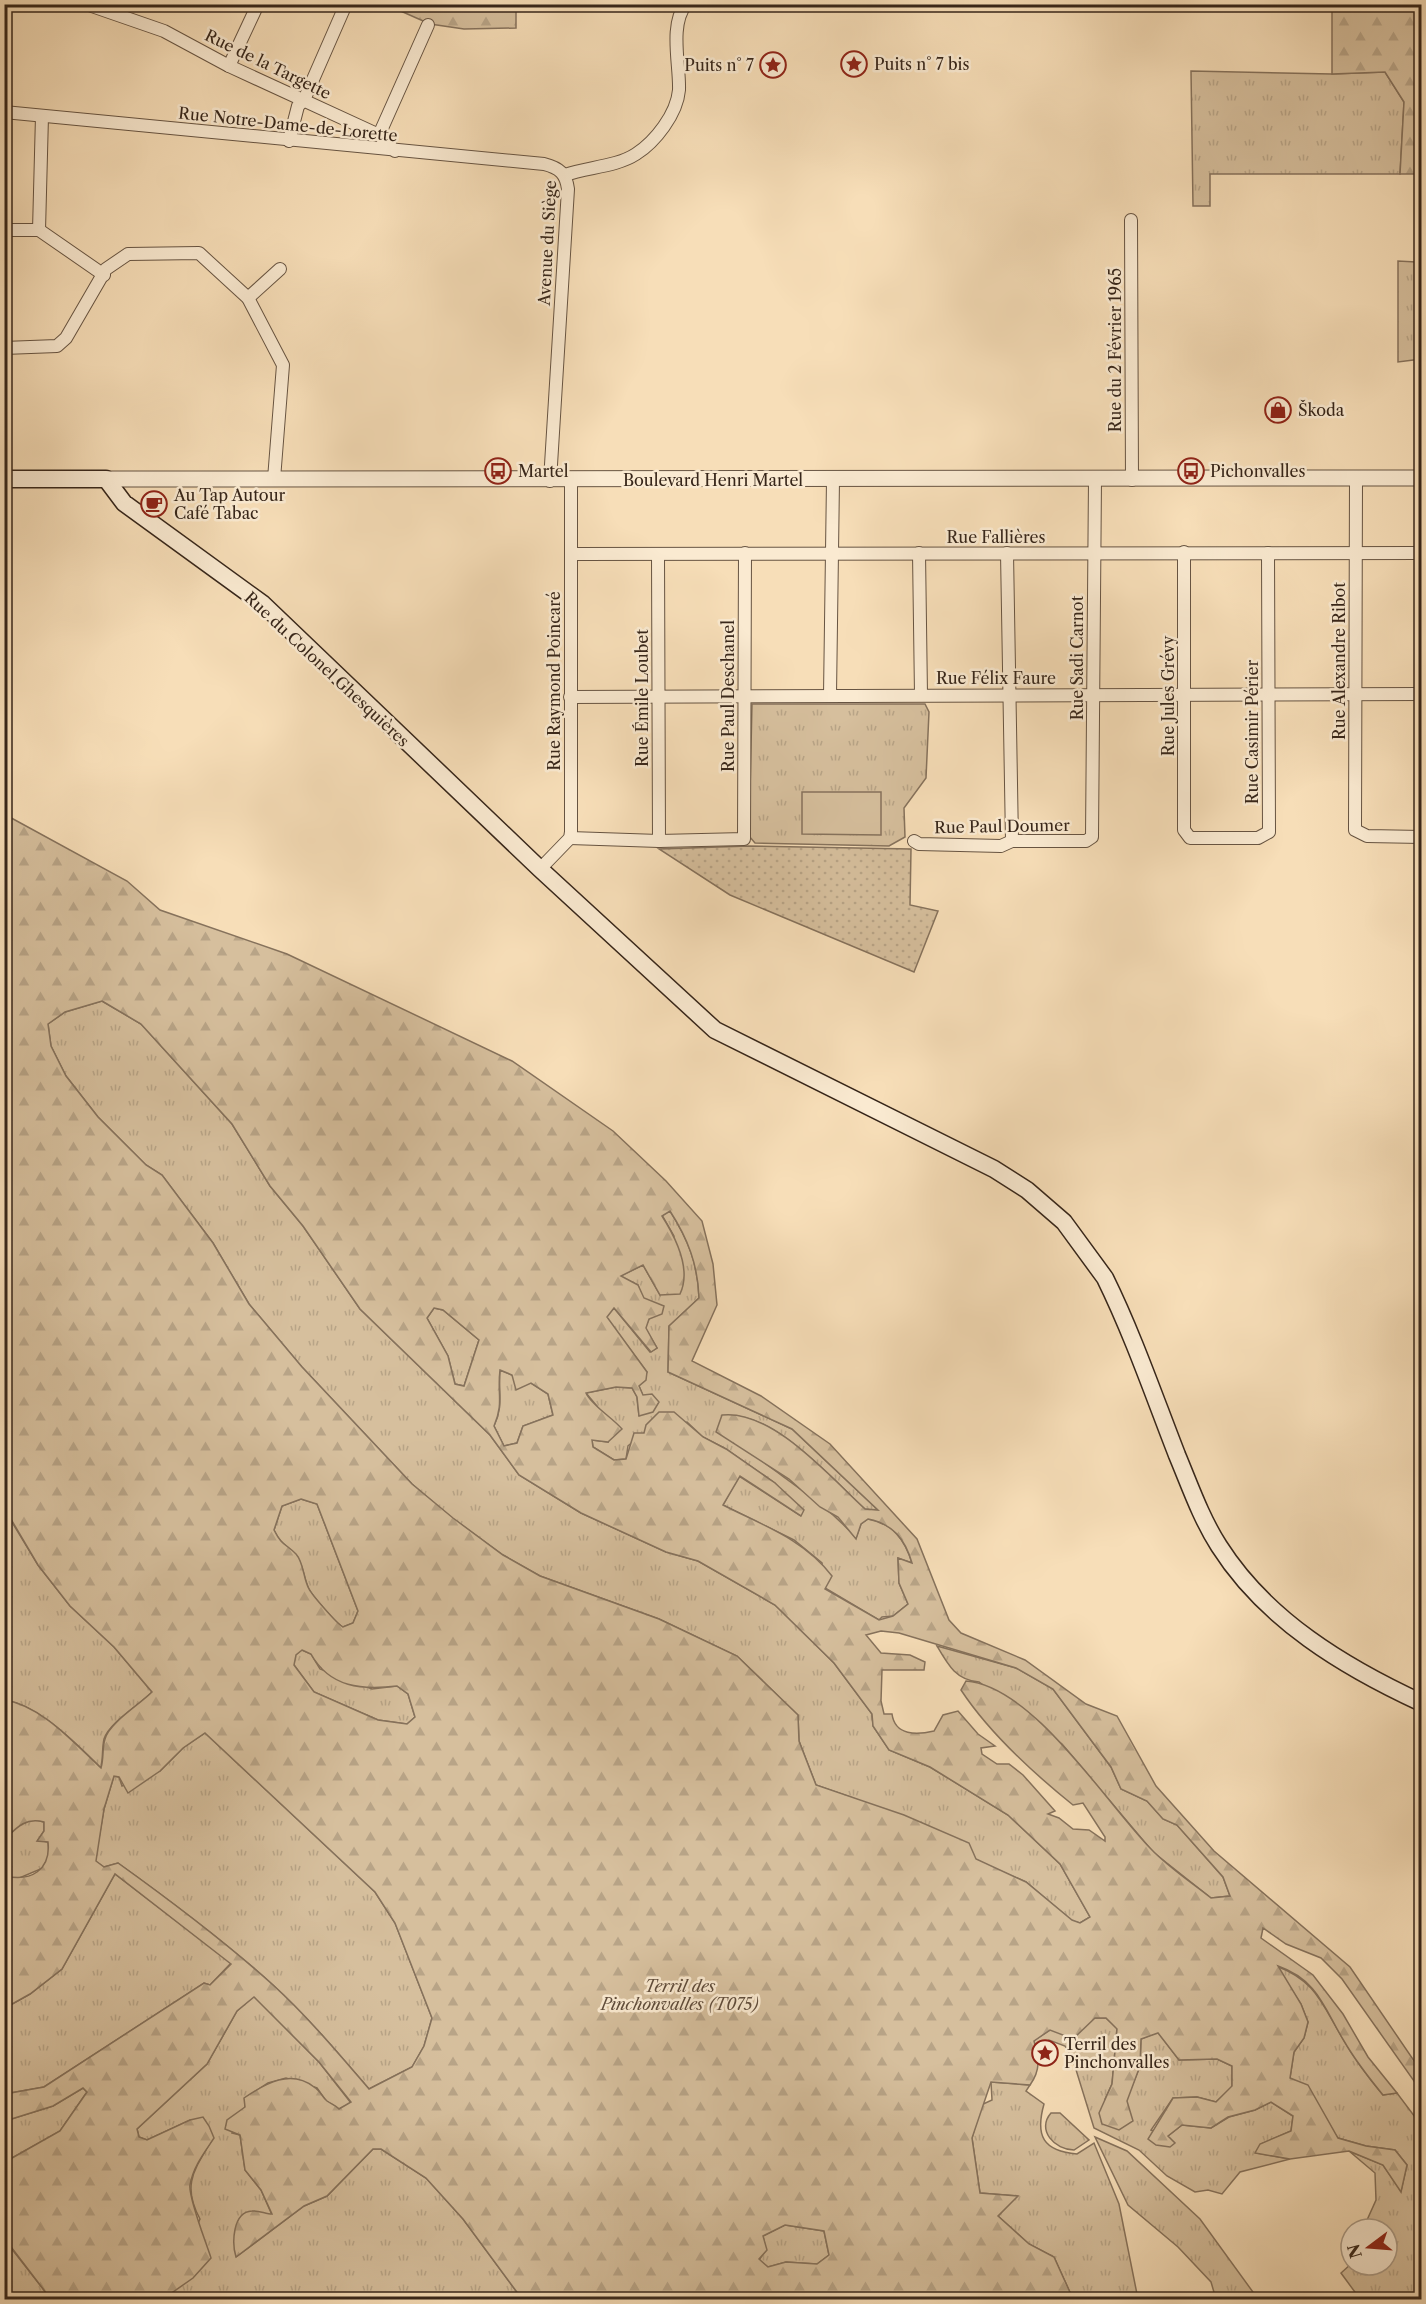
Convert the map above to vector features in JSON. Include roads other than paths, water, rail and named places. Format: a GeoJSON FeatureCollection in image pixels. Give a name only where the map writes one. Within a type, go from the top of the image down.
{"type":"FeatureCollection","features":[{"type":"Feature","properties":{"kind":"main road","name":"Boulevard Henri Martel"},"geometry":{"type":"LineString","coordinates":[[4,479],[106,479]]}},
{"type":"Feature","properties":{"kind":"main road","name":"Rue du Colonel Ghesquières"},"geometry":{"type":"LineString","coordinates":[[106,479],[124,503],[262,604],[540,869],[715,1030],[994,1169],[1027,1190],[1065,1222],[1106,1278],[1199,1509],[1230,1562],[1262,1598],[1310,1640],[1361,1673],[1422,1703]]}},
{"type":"Feature","properties":{"kind":"street","name":"Rue de la Targette"},"geometry":{"type":"LineString","coordinates":[[86,4],[164,31],[229,66],[379,135],[396,152]]}},
{"type":"Feature","properties":{"kind":"street"},"geometry":{"type":"LineString","coordinates":[[229,66],[258,4]]}},
{"type":"Feature","properties":{"kind":"street"},"geometry":{"type":"LineString","coordinates":[[289,141],[298,106],[304,100],[346,4]]}},
{"type":"Feature","properties":{"kind":"street","name":"Avenue du Siège"},"geometry":{"type":"LineString","coordinates":[[550,481],[568,189],[564,175],[635,155],[663,126],[678,97],[678,24],[681,10],[686,4]]}},
{"type":"Feature","properties":{"kind":"street"},"geometry":{"type":"LineString","coordinates":[[379,135],[428,25]]}},
{"type":"Feature","properties":{"kind":"street","name":"Rue Notre-Dame-de-Lorette"},"geometry":{"type":"LineString","coordinates":[[4,112],[396,152],[544,164],[554,166],[564,175]]}},
{"type":"Feature","properties":{"kind":"street"},"geometry":{"type":"LineString","coordinates":[[39,230],[42,116]]}},
{"type":"Feature","properties":{"kind":"street","name":"Rue du 2 Février 1965"},"geometry":{"type":"LineString","coordinates":[[1131,220],[1132,480]]}},
{"type":"Feature","properties":{"kind":"street"},"geometry":{"type":"LineString","coordinates":[[4,230],[39,230],[104,274]]}},
{"type":"Feature","properties":{"kind":"street"},"geometry":{"type":"LineString","coordinates":[[4,348],[57,346],[66,338],[106,269],[128,254],[199,253],[248,298],[283,365],[274,479]]}},
{"type":"Feature","properties":{"kind":"street"},"geometry":{"type":"LineString","coordinates":[[248,298],[280,269]]}},
{"type":"Feature","properties":{"kind":"street","name":"Rue Alexandre Ribot"},"geometry":{"type":"LineString","coordinates":[[1356,478],[1355,830],[1367,837],[1422,837]]}},
{"type":"Feature","properties":{"kind":"street","name":"Boulevard Henri Martel"},"geometry":{"type":"LineString","coordinates":[[106,479],[570,481],[1422,478]]}},
{"type":"Feature","properties":{"kind":"street","name":"Rue Sadi Carnot"},"geometry":{"type":"LineString","coordinates":[[1092,837],[1095,479]]}},
{"type":"Feature","properties":{"kind":"street"},"geometry":{"type":"LineString","coordinates":[[830,695],[833,480]]}},
{"type":"Feature","properties":{"kind":"street","name":"Rue Raymond Poincaré"},"geometry":{"type":"LineString","coordinates":[[570,481],[570,838]]}},
{"type":"Feature","properties":{"kind":"street","name":"Rue Jules Grévy"},"geometry":{"type":"LineString","coordinates":[[1184,552],[1184,830],[1190,838]]}},
{"type":"Feature","properties":{"kind":"street"},"geometry":{"type":"LineString","coordinates":[[919,553],[921,695]]}},
{"type":"Feature","properties":{"kind":"street"},"geometry":{"type":"LineString","coordinates":[[1007,553],[1012,841]]}},
{"type":"Feature","properties":{"kind":"street","name":"Rue Casimir Périer"},"geometry":{"type":"LineString","coordinates":[[1190,838],[1258,838],[1269,832],[1268,553]]}},
{"type":"Feature","properties":{"kind":"street","name":"Rue Fallières"},"geometry":{"type":"LineString","coordinates":[[571,554],[1422,553]]}},
{"type":"Feature","properties":{"kind":"street","name":"Rue Émile Loubet"},"geometry":{"type":"LineString","coordinates":[[658,554],[659,841]]}},
{"type":"Feature","properties":{"kind":"street","name":"Rue Paul Deschanel"},"geometry":{"type":"LineString","coordinates":[[659,841],[744,839],[745,554]]}},
{"type":"Feature","properties":{"kind":"street","name":"Rue Félix Faure"},"geometry":{"type":"LineString","coordinates":[[570,697],[1422,694]]}},
{"type":"Feature","properties":{"kind":"street","name":"Rue Paul Doumer"},"geometry":{"type":"LineString","coordinates":[[914,841],[919,844],[1001,846],[1012,841],[1086,841],[1092,837]]}},
{"type":"Feature","properties":{"kind":"street"},"geometry":{"type":"LineString","coordinates":[[540,869],[570,838],[659,841]]}},
{"type":"Feature","properties":{"kind":"place","name":"Puits n° 7 bis"},"geometry":{"type":"Point","coordinates":[854,64]}},
{"type":"Feature","properties":{"kind":"place","name":"Puits n° 7"},"geometry":{"type":"Point","coordinates":[773,65]}},
{"type":"Feature","properties":{"kind":"place","name":"Škoda"},"geometry":{"type":"Point","coordinates":[1278,410]}},
{"type":"Feature","properties":{"kind":"place","name":"Martel"},"geometry":{"type":"Point","coordinates":[498,471]}},
{"type":"Feature","properties":{"kind":"place","name":"Pichonvalles"},"geometry":{"type":"Point","coordinates":[1191,471]}},
{"type":"Feature","properties":{"kind":"place","name":"Au Tap Autour Café Tabac"},"geometry":{"type":"Point","coordinates":[154,504]}},
{"type":"Feature","properties":{"kind":"place","name":"Terril des Pinchonvalles"},"geometry":{"type":"Point","coordinates":[1045,2053]}},
{"type":"Feature","properties":{"kind":"park label","name":"Terril des Pinchonvalles (T075)"},"geometry":{"type":"Point","coordinates":[680,1995]}}]}
